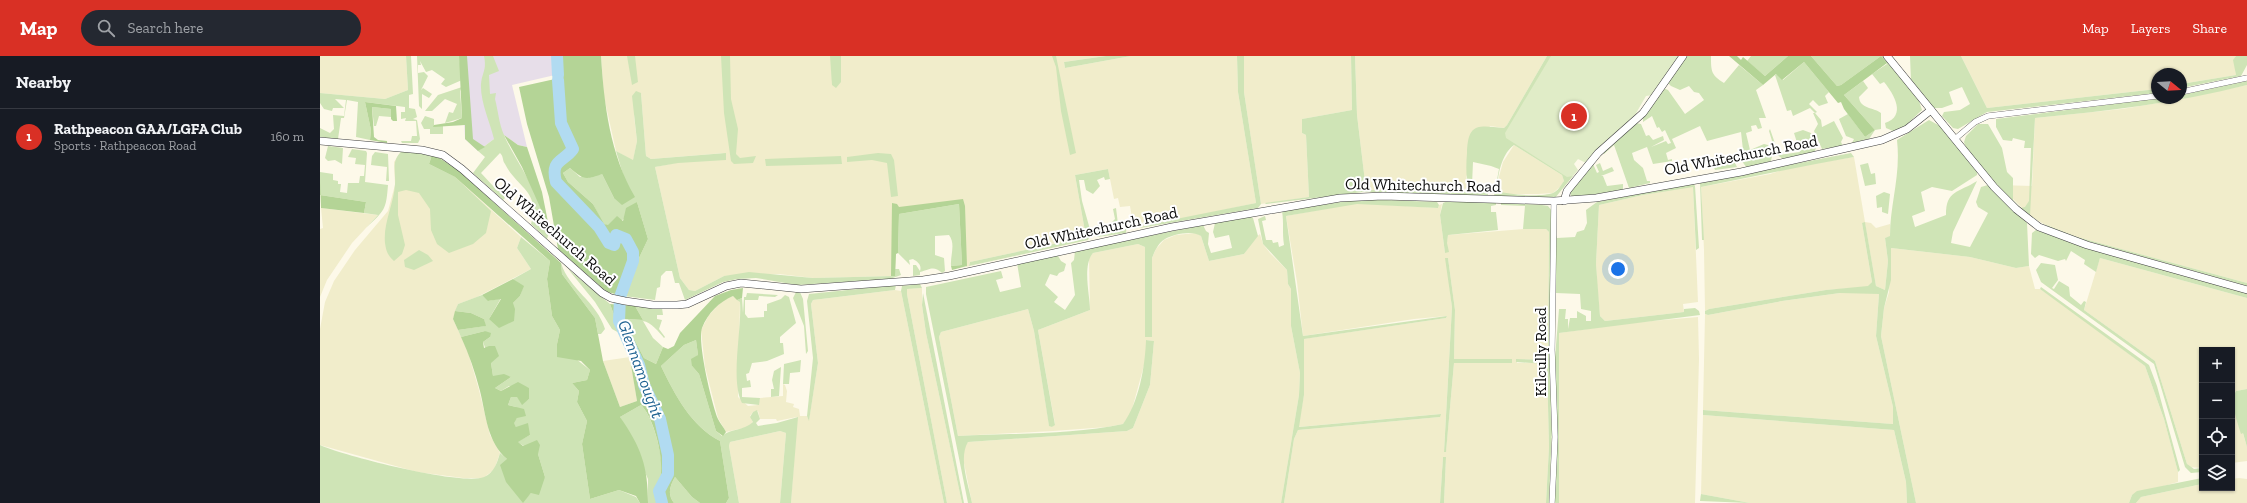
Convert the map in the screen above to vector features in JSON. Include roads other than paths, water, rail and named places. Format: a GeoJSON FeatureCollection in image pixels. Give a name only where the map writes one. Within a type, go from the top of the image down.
{"type":"FeatureCollection","features":[{"type":"Feature","properties":{"kind":"street"},"geometry":{"type":"LineString","coordinates":[[1564,201],[1567,191],[1598,153],[1643,113],[1683,56]]}},
{"type":"Feature","properties":{"kind":"street"},"geometry":{"type":"LineString","coordinates":[[1887,56],[1954,139],[2006,198],[2039,227],[2093,247],[2247,290]]}},
{"type":"Feature","properties":{"kind":"street"},"geometry":{"type":"LineString","coordinates":[[2187,91],[2247,78]]}},
{"type":"Feature","properties":{"kind":"street"},"geometry":{"type":"LineString","coordinates":[[1954,139],[1974,122],[1988,116],[2151,97]]}},
{"type":"Feature","properties":{"kind":"street","name":"Old Whitechurch Road"},"geometry":{"type":"LineString","coordinates":[[320,140],[422,150],[442,156],[486,190],[606,296],[621,301],[654,305],[687,304],[722,288],[741,283],[801,289],[923,280],[1165,228],[1340,198],[1383,196],[1564,201],[1596,198],[1741,172],[1882,140],[1907,130],[1931,110]]}},
{"type":"Feature","properties":{"kind":"street","name":"Kilcully Road"},"geometry":{"type":"LineString","coordinates":[[1552,503],[1555,437],[1552,350],[1554,201]]}},
{"type":"Feature","properties":{"kind":"waterway","name":"Glennamought"},"geometry":{"type":"LineString","coordinates":[[557,56],[558,75]]}},
{"type":"Feature","properties":{"kind":"waterway","name":"Glennamought"},"geometry":{"type":"LineString","coordinates":[[558,80],[561,123],[573,149],[556,165],[556,182],[599,227],[609,243],[614,245],[616,235],[626,239],[633,252],[633,261],[620,297],[619,321],[639,365],[644,385],[660,419],[668,455],[668,474],[659,491],[662,503]]}},
{"type":"Feature","properties":{"kind":"place","name":"Rathpeacon GAA/LGFA Club"},"geometry":{"type":"Point","coordinates":[1574,116]}}]}
